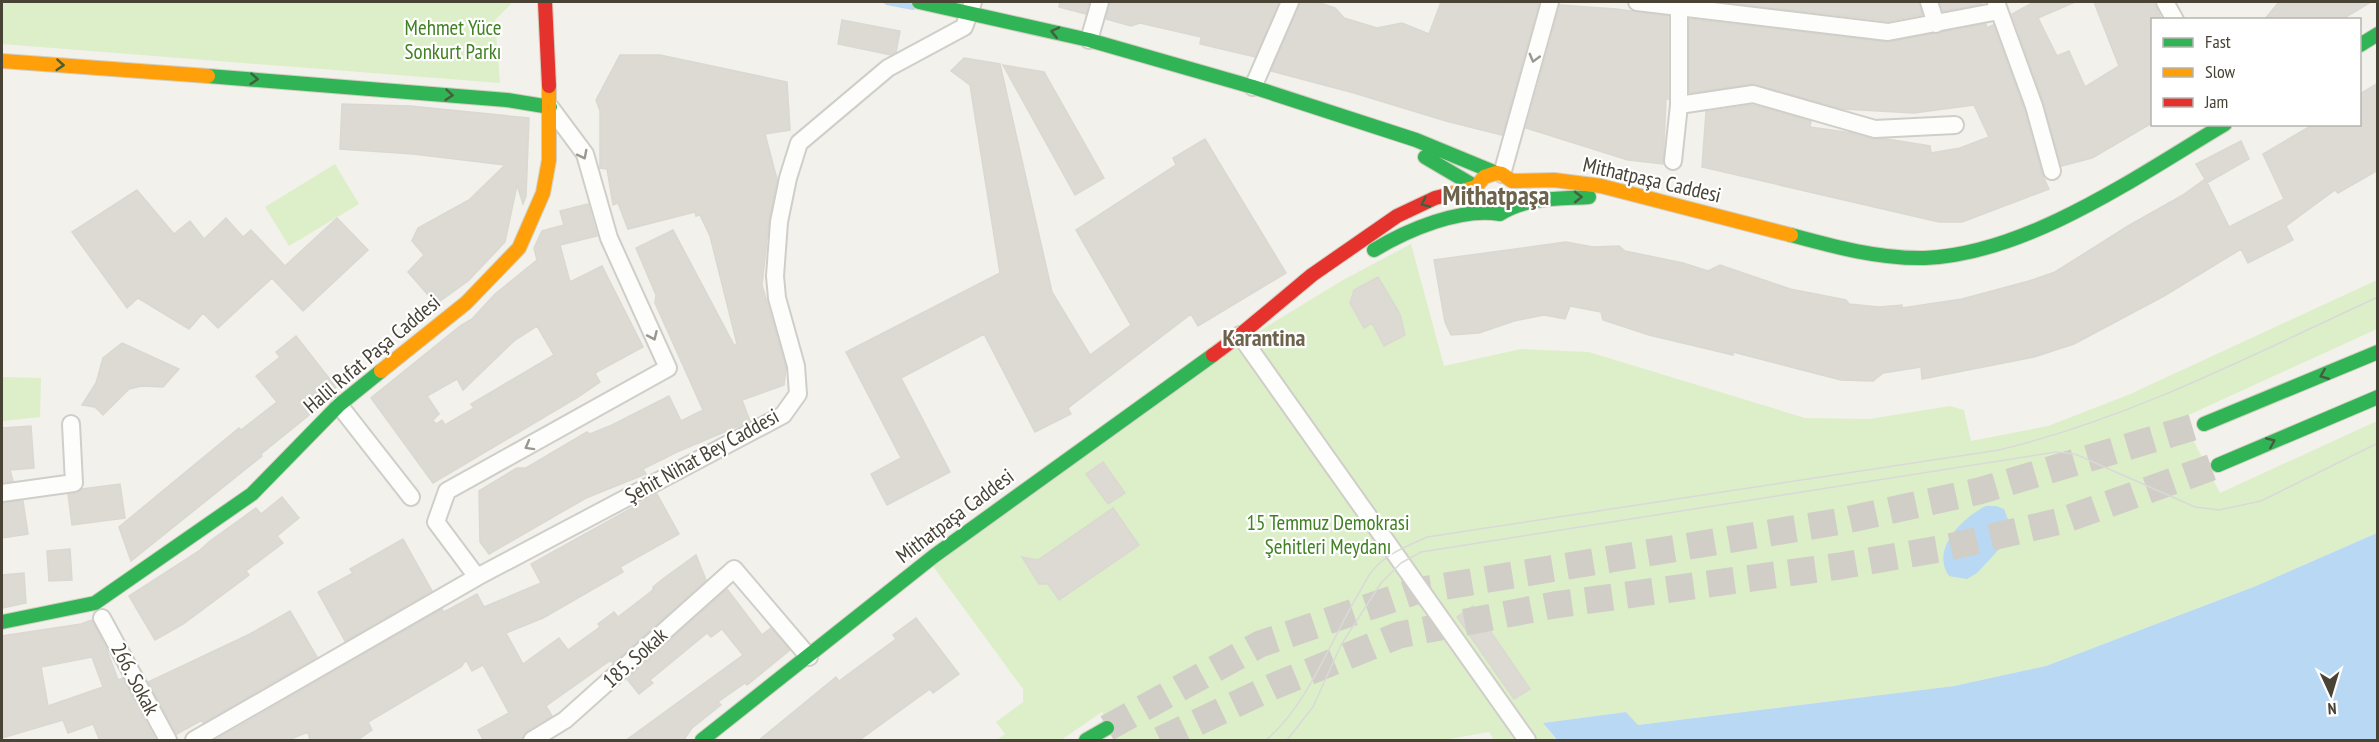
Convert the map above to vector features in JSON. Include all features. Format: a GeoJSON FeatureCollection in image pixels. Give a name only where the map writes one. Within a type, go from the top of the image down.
{"type":"FeatureCollection","features":[{"type":"Feature","properties":{"kind":"main road","name":"Halil Rıfat Paşa Caddesi"},"geometry":{"type":"LineString","coordinates":[[2,622],[95,603],[252,494],[339,405],[466,303],[519,248],[543,193],[549,160],[550,107],[545,2]]}},
{"type":"Feature","properties":{"kind":"main road"},"geometry":{"type":"LineString","coordinates":[[919,2],[970,18],[1089,40],[1253,87],[1416,140],[1503,176],[1516,193],[1512,206]]}},
{"type":"Feature","properties":{"kind":"main road"},"geometry":{"type":"LineString","coordinates":[[1000,34],[1086,50],[1251,97],[1412,150],[1476,187],[1478,204],[1488,212]]}},
{"type":"Feature","properties":{"kind":"main road"},"geometry":{"type":"LineString","coordinates":[[2361,44],[2378,34]]}},
{"type":"Feature","properties":{"kind":"main road"},"geometry":{"type":"LineString","coordinates":[[2,61],[327,84],[507,100],[550,107]]}},
{"type":"Feature","properties":{"kind":"main road","name":"Mithatpaşa Caddesi"},"geometry":{"type":"LineString","coordinates":[[1240,335],[1312,275],[1396,216],[1436,198],[1476,187],[1484,177],[1503,176],[1601,186],[1860,254],[1902,259],[1947,256],[1984,248],[2072,212],[2222,126]]}},
{"type":"Feature","properties":{"kind":"main road","name":"Mithatpaşa Caddesi"},"geometry":{"type":"LineString","coordinates":[[702,741],[934,556],[1240,335],[1391,239],[1456,217],[1488,212],[1500,214],[1512,206],[1578,196],[1687,212],[1782,232]]}},
{"type":"Feature","properties":{"kind":"main road"},"geometry":{"type":"LineString","coordinates":[[2204,424],[2378,352]]}},
{"type":"Feature","properties":{"kind":"main road"},"geometry":{"type":"LineString","coordinates":[[2218,465],[2378,397]]}},
{"type":"Feature","properties":{"kind":"main road"},"geometry":{"type":"LineString","coordinates":[[1086,741],[1107,728]]}},
{"type":"Feature","properties":{"kind":"street"},"geometry":{"type":"LineString","coordinates":[[1089,40],[1100,2]]}},
{"type":"Feature","properties":{"kind":"street"},"geometry":{"type":"LineString","coordinates":[[1253,87],[1290,2]]}},
{"type":"Feature","properties":{"kind":"street"},"geometry":{"type":"LineString","coordinates":[[1503,176],[1550,2]]}},
{"type":"Feature","properties":{"kind":"street"},"geometry":{"type":"LineString","coordinates":[[1637,2],[1679,4],[1888,32],[1936,24],[1998,6],[2034,106],[2052,171]]}},
{"type":"Feature","properties":{"kind":"street"},"geometry":{"type":"LineString","coordinates":[[1929,2],[1936,24]]}},
{"type":"Feature","properties":{"kind":"street"},"geometry":{"type":"LineString","coordinates":[[2165,2],[2174,18]]}},
{"type":"Feature","properties":{"kind":"street"},"geometry":{"type":"LineString","coordinates":[[1672,161],[1679,105],[1679,4]]}},
{"type":"Feature","properties":{"kind":"street","name":"Şehit Nihat Bey Caddesi"},"geometry":{"type":"LineString","coordinates":[[194,741],[477,577],[783,415],[798,394],[796,366],[777,298],[775,276],[779,222],[788,178],[800,143],[888,68],[970,18]]}},
{"type":"Feature","properties":{"kind":"street"},"geometry":{"type":"LineString","coordinates":[[1679,105],[1754,94],[1875,129],[1955,125]]}},
{"type":"Feature","properties":{"kind":"street"},"geometry":{"type":"LineString","coordinates":[[477,577],[436,522],[447,491],[668,368],[609,238],[585,154],[550,107]]}},
{"type":"Feature","properties":{"kind":"street"},"geometry":{"type":"LineString","coordinates":[[1240,335],[1527,741]]}},
{"type":"Feature","properties":{"kind":"street"},"geometry":{"type":"LineString","coordinates":[[339,405],[411,497]]}},
{"type":"Feature","properties":{"kind":"street"},"geometry":{"type":"LineString","coordinates":[[2,493],[74,483],[71,424]]}},
{"type":"Feature","properties":{"kind":"street","name":"185. Sokak"},"geometry":{"type":"LineString","coordinates":[[532,741],[565,720],[734,569],[809,657]]}},
{"type":"Feature","properties":{"kind":"street","name":"266. Sokak"},"geometry":{"type":"LineString","coordinates":[[102,618],[168,741]]}},
{"type":"Feature","properties":{"kind":"green space","name":"Mehmet Yüce Sonkurt Parkı"},"geometry":{"type":"Polygon","coordinates":[[[2,2],[510,2],[511,4],[495,20],[500,83],[2,44],[2,2]]]}},
{"type":"Feature","properties":{"kind":"green space"},"geometry":{"type":"Polygon","coordinates":[[[335,164],[359,204],[289,246],[265,207],[335,164]]]}},
{"type":"Feature","properties":{"kind":"green space","name":"15 Temmuz Demokrasi Şehitleri Meydanı"},"geometry":{"type":"Polygon","coordinates":[[[1411,244],[1444,366],[1521,349],[1589,352],[1805,418],[1869,419],[1950,406],[1964,410],[1971,441],[2048,426],[2128,395],[2377,280],[2377,329],[2182,418],[2220,493],[2377,421],[2377,533],[2256,586],[2046,666],[1954,686],[1638,725],[1626,712],[1543,723],[1556,740],[1494,740],[1489,732],[1444,740],[1116,740],[1102,712],[1061,740],[997,740],[1005,734],[996,722],[1023,702],[1023,689],[932,565],[1261,330],[1343,280],[1411,244]]]}},
{"type":"Feature","properties":{"kind":"green space"},"geometry":{"type":"Polygon","coordinates":[[[2,377],[41,378],[40,417],[2,421],[2,377]]]}},
{"type":"Feature","properties":{"kind":"water"},"geometry":{"type":"Polygon","coordinates":[[[1986,506],[2004,509],[2010,525],[2008,536],[2003,545],[1977,573],[1967,579],[1949,576],[1944,566],[1946,545],[1959,526],[1986,506]]]}},
{"type":"Feature","properties":{"kind":"water"},"geometry":{"type":"Polygon","coordinates":[[[2377,533],[2377,740],[1557,740],[1543,723],[1626,712],[1638,725],[1954,686],[2046,666],[2256,586],[2377,533]]]}},
{"type":"Feature","properties":{"kind":"building"},"geometry":{"type":"Polygon","coordinates":[[[1060,2],[1089,2],[1086,14],[1059,7],[1060,2]]]}},
{"type":"Feature","properties":{"kind":"building"},"geometry":{"type":"Polygon","coordinates":[[[1110,2],[1279,2],[1255,57],[1200,44],[1201,37],[1140,23],[1131,26],[1106,19],[1110,2]]]}},
{"type":"Feature","properties":{"kind":"building"},"geometry":{"type":"Polygon","coordinates":[[[1300,2],[1317,2],[1335,8],[1344,18],[1377,28],[1402,23],[1429,34],[1441,2],[1539,3],[1502,135],[1271,71],[1300,2]]]}},
{"type":"Feature","properties":{"kind":"building"},"geometry":{"type":"Polygon","coordinates":[[[1721,2],[1919,2],[1922,15],[1888,21],[1721,2]]]}},
{"type":"Feature","properties":{"kind":"building"},"geometry":{"type":"Polygon","coordinates":[[[1940,2],[1981,2],[1982,4],[1943,11],[1940,2]]]}},
{"type":"Feature","properties":{"kind":"building"},"geometry":{"type":"Polygon","coordinates":[[[2034,2],[2075,2],[2038,18],[2057,56],[2069,51],[2085,87],[2119,66],[2094,2],[2154,2],[2161,18],[2151,18],[2151,124],[2092,158],[2061,166],[2044,103],[2012,14],[2034,2]]]}},
{"type":"Feature","properties":{"kind":"building"},"geometry":{"type":"Polygon","coordinates":[[[2279,2],[2371,2],[2344,18],[2266,18],[2279,2]]]}},
{"type":"Feature","properties":{"kind":"building"},"geometry":{"type":"Polygon","coordinates":[[[1560,5],[1668,16],[1668,99],[1666,99],[1663,164],[1628,160],[1526,128],[1560,5]]]}},
{"type":"Feature","properties":{"kind":"building"},"geometry":{"type":"Polygon","coordinates":[[[1689,19],[1887,42],[1986,24],[1987,28],[1993,25],[2024,109],[2042,174],[2049,189],[1962,222],[1939,222],[1702,167],[1706,112],[1752,105],[1811,121],[1810,127],[1852,133],[1872,139],[1930,146],[1931,153],[1960,148],[1989,137],[1974,105],[1914,113],[1843,109],[1752,84],[1689,93],[1689,19]]]}},
{"type":"Feature","properties":{"kind":"building"},"geometry":{"type":"Polygon","coordinates":[[[842,20],[900,31],[896,52],[891,55],[838,44],[842,20]]]}},
{"type":"Feature","properties":{"kind":"building"},"geometry":{"type":"Polygon","coordinates":[[[620,55],[660,55],[787,82],[790,130],[765,134],[777,179],[769,220],[762,285],[786,368],[784,385],[742,400],[750,421],[643,469],[646,474],[586,498],[489,554],[480,542],[479,491],[517,468],[526,468],[587,432],[590,434],[612,425],[669,396],[681,421],[703,410],[655,303],[656,295],[636,248],[673,230],[734,345],[737,344],[710,236],[700,215],[696,216],[695,212],[628,229],[618,203],[613,205],[607,169],[600,168],[600,111],[596,100],[620,55]]]}},
{"type":"Feature","properties":{"kind":"building"},"geometry":{"type":"Polygon","coordinates":[[[964,58],[1000,64],[1052,292],[1090,355],[1131,325],[1076,230],[1176,165],[1173,158],[1205,139],[1286,273],[1198,326],[1191,314],[1068,408],[1071,414],[1035,432],[984,334],[901,378],[950,472],[887,505],[871,474],[901,458],[846,352],[1000,273],[970,85],[951,71],[964,58]]]}},
{"type":"Feature","properties":{"kind":"building"},"geometry":{"type":"Polygon","coordinates":[[[1003,65],[1044,72],[1104,178],[1075,195],[1003,65]]]}},
{"type":"Feature","properties":{"kind":"building"},"geometry":{"type":"Polygon","coordinates":[[[2378,83],[2378,170],[2338,193],[2335,190],[2286,226],[2293,240],[2248,263],[2241,249],[2164,296],[2074,344],[2034,357],[1922,379],[1921,367],[1883,373],[1873,381],[1841,380],[1733,352],[1733,355],[1649,335],[1603,320],[1601,312],[1570,306],[1565,319],[1544,315],[1514,321],[1479,333],[1451,335],[1445,322],[1434,260],[1566,242],[1593,247],[1619,246],[1625,251],[1683,263],[1708,271],[1720,265],[1790,289],[1846,300],[1849,304],[1879,307],[1902,305],[1902,308],[1962,299],[2055,272],[2183,195],[2205,179],[2196,164],[2241,141],[2249,159],[2207,183],[2229,227],[2284,199],[2263,154],[2311,126],[2361,126],[2361,93],[2378,83]]]}},
{"type":"Feature","properties":{"kind":"building"},"geometry":{"type":"Polygon","coordinates":[[[342,104],[410,106],[529,118],[526,196],[523,204],[517,185],[505,242],[468,281],[436,304],[408,272],[424,255],[412,241],[418,228],[469,200],[505,165],[413,154],[340,149],[342,104]]]}},
{"type":"Feature","properties":{"kind":"building"},"geometry":{"type":"Polygon","coordinates":[[[137,190],[174,234],[190,221],[204,239],[226,218],[243,237],[251,230],[285,266],[337,218],[368,250],[303,311],[272,278],[218,328],[203,313],[189,329],[138,298],[127,308],[72,232],[137,190]]]}},
{"type":"Feature","properties":{"kind":"building"},"geometry":{"type":"Polygon","coordinates":[[[588,204],[597,236],[560,245],[570,282],[602,266],[643,347],[595,373],[600,382],[578,397],[433,483],[371,398],[460,326],[472,319],[495,294],[537,260],[534,248],[542,231],[564,225],[560,211],[588,204]],[[537,326],[515,340],[463,390],[457,379],[427,396],[439,414],[433,420],[436,424],[442,420],[445,425],[474,408],[471,404],[554,355],[537,326]]]}},
{"type":"Feature","properties":{"kind":"building"},"geometry":{"type":"Polygon","coordinates":[[[1378,277],[1400,314],[1405,335],[1384,346],[1372,323],[1364,328],[1350,303],[1354,290],[1378,277]]]}},
{"type":"Feature","properties":{"kind":"building"},"geometry":{"type":"Polygon","coordinates":[[[296,336],[336,387],[317,402],[319,405],[308,416],[261,454],[262,456],[131,561],[119,527],[239,428],[241,430],[277,402],[256,376],[280,357],[276,352],[296,336]]]}},
{"type":"Feature","properties":{"kind":"building"},"geometry":{"type":"Polygon","coordinates":[[[122,343],[179,369],[163,387],[142,386],[129,389],[103,415],[95,407],[82,405],[96,383],[103,358],[122,343]]]}},
{"type":"Feature","properties":{"kind":"building"},"geometry":{"type":"Polygon","coordinates":[[[31,426],[34,468],[10,470],[13,481],[2,482],[2,428],[31,426]]]}},
{"type":"Feature","properties":{"kind":"building"},"geometry":{"type":"Polygon","coordinates":[[[1103,462],[1125,493],[1108,504],[1086,474],[1103,462]]]}},
{"type":"Feature","properties":{"kind":"building"},"geometry":{"type":"Polygon","coordinates":[[[120,484],[125,518],[72,525],[68,494],[82,489],[120,484]]]}},
{"type":"Feature","properties":{"kind":"building"},"geometry":{"type":"Polygon","coordinates":[[[657,494],[679,534],[620,567],[623,572],[543,618],[506,633],[523,664],[559,638],[568,650],[600,627],[598,624],[614,612],[618,617],[653,590],[653,587],[664,578],[696,555],[706,580],[613,663],[611,660],[546,706],[552,716],[526,731],[522,741],[484,741],[478,730],[509,713],[483,665],[472,671],[466,660],[461,667],[368,722],[372,730],[356,741],[310,741],[308,732],[286,741],[214,741],[442,609],[444,612],[477,594],[484,607],[541,583],[531,564],[657,494]]]}},
{"type":"Feature","properties":{"kind":"building"},"geometry":{"type":"Polygon","coordinates":[[[282,497],[299,518],[277,536],[283,543],[246,571],[249,575],[183,624],[155,640],[129,596],[199,551],[256,508],[261,514],[282,497]]]}},
{"type":"Feature","properties":{"kind":"building"},"geometry":{"type":"Polygon","coordinates":[[[23,501],[28,534],[2,538],[2,503],[23,501]]]}},
{"type":"Feature","properties":{"kind":"building"},"geometry":{"type":"Polygon","coordinates":[[[1113,508],[1139,545],[1059,600],[1048,584],[1039,584],[1022,557],[1038,560],[1113,508]]]}},
{"type":"Feature","properties":{"kind":"building"},"geometry":{"type":"Polygon","coordinates":[[[403,539],[432,591],[345,641],[318,592],[353,573],[350,569],[403,539]]]}},
{"type":"Feature","properties":{"kind":"building"},"geometry":{"type":"Polygon","coordinates":[[[70,549],[72,580],[49,581],[47,551],[70,549]]]}},
{"type":"Feature","properties":{"kind":"building"},"geometry":{"type":"Polygon","coordinates":[[[24,573],[26,603],[2,608],[2,575],[24,573]]]}},
{"type":"Feature","properties":{"kind":"building"},"geometry":{"type":"Polygon","coordinates":[[[727,589],[762,635],[771,628],[790,650],[747,685],[745,683],[718,702],[721,705],[692,728],[683,741],[625,741],[743,655],[722,629],[711,637],[707,633],[650,680],[653,683],[639,694],[627,679],[727,589]]]}},
{"type":"Feature","properties":{"kind":"building"},"geometry":{"type":"Polygon","coordinates":[[[1473,606],[1530,689],[1514,699],[1457,617],[1473,606]]]}},
{"type":"Feature","properties":{"kind":"building"},"geometry":{"type":"Polygon","coordinates":[[[290,611],[317,657],[203,723],[202,720],[177,734],[148,682],[250,634],[290,611]]]}},
{"type":"Feature","properties":{"kind":"building"},"geometry":{"type":"Polygon","coordinates":[[[916,618],[959,674],[933,693],[930,689],[858,741],[758,741],[836,677],[839,681],[896,639],[893,635],[916,618]]]}},
{"type":"Feature","properties":{"kind":"building"},"geometry":{"type":"Polygon","coordinates":[[[92,620],[107,650],[118,680],[123,678],[156,741],[100,741],[93,724],[68,733],[63,720],[2,738],[2,636],[81,624],[92,620]],[[92,657],[41,667],[48,706],[103,687],[92,657]]]}},
{"type":"Feature","properties":{"kind":"waterway"},"geometry":{"type":"LineString","coordinates":[[887,2],[913,7]]}},
{"type":"Feature","properties":{"kind":"tunnel"},"geometry":{"type":"LineString","coordinates":[[1107,728],[1260,644],[1416,591],[1842,521],[1979,491],[2204,424]]}},
{"type":"Feature","properties":{"kind":"tunnel"},"geometry":{"type":"LineString","coordinates":[[1160,740],[1274,686],[1399,635],[1554,605],[1840,566],[1945,548],[2061,521],[2218,465]]}},
{"type":"Feature","properties":{"kind":"tram line"},"geometry":{"type":"LineString","coordinates":[[1266,740],[1280,726],[1305,692],[1371,573],[1391,554],[1427,537],[1999,450],[2048,437],[2145,403],[2378,297]]}},
{"type":"Feature","properties":{"kind":"tram line"},"geometry":{"type":"LineString","coordinates":[[1287,740],[1313,707],[1341,645],[1381,583],[1401,563],[1421,552],[2056,452],[2075,454],[2195,507],[2219,510],[2261,501],[2378,443]]}},
{"type":"Feature","properties":{"kind":"traffic: fast"},"geometry":{"type":"LineString","coordinates":[[919,2],[1089,40],[1253,87],[1416,140],[1496,173]]}},
{"type":"Feature","properties":{"kind":"traffic: fast"},"geometry":{"type":"LineString","coordinates":[[2361,44],[2378,34]]}},
{"type":"Feature","properties":{"kind":"traffic: fast"},"geometry":{"type":"LineString","coordinates":[[208,76],[507,100],[550,107]]}},
{"type":"Feature","properties":{"kind":"traffic: fast"},"geometry":{"type":"LineString","coordinates":[[1791,235],[1841,248],[1891,257],[1925,258],[1964,253],[2003,243],[2081,209],[2222,126]]}},
{"type":"Feature","properties":{"kind":"traffic: fast"},"geometry":{"type":"LineString","coordinates":[[1425,157],[1476,187]]}},
{"type":"Feature","properties":{"kind":"traffic: fast"},"geometry":{"type":"LineString","coordinates":[[1374,250],[1418,228],[1452,217],[1468,214],[1500,214],[1520,204],[1589,197]]}},
{"type":"Feature","properties":{"kind":"traffic: fast"},"geometry":{"type":"LineString","coordinates":[[2204,424],[2378,352]]}},
{"type":"Feature","properties":{"kind":"traffic: fast"},"geometry":{"type":"LineString","coordinates":[[702,740],[934,556],[1213,355]]}},
{"type":"Feature","properties":{"kind":"traffic: fast"},"geometry":{"type":"LineString","coordinates":[[2,622],[95,603],[252,494],[339,405],[381,371]]}},
{"type":"Feature","properties":{"kind":"traffic: fast"},"geometry":{"type":"LineString","coordinates":[[2218,465],[2378,397]]}},
{"type":"Feature","properties":{"kind":"traffic: fast"},"geometry":{"type":"LineString","coordinates":[[1086,740],[1107,728]]}},
{"type":"Feature","properties":{"kind":"traffic: slow"},"geometry":{"type":"LineString","coordinates":[[2,61],[208,76]]}},
{"type":"Feature","properties":{"kind":"traffic: slow"},"geometry":{"type":"LineString","coordinates":[[381,371],[466,303],[519,248],[543,193],[549,160],[549,86]]}},
{"type":"Feature","properties":{"kind":"traffic: slow"},"geometry":{"type":"LineString","coordinates":[[1447,195],[1476,187],[1484,177],[1496,173],[1512,181],[1554,180],[1601,186],[1791,235]]}},
{"type":"Feature","properties":{"kind":"traffic: jam"},"geometry":{"type":"LineString","coordinates":[[545,2],[549,86]]}},
{"type":"Feature","properties":{"kind":"traffic: jam"},"geometry":{"type":"LineString","coordinates":[[1213,355],[1312,275],[1397,216],[1435,198],[1447,195]]}},
{"type":"Feature","properties":{"kind":"district","name":"Mithatpaşa"},"geometry":{"type":"Point","coordinates":[1496,196]}},
{"type":"Feature","properties":{"kind":"district","name":"Karantina"},"geometry":{"type":"Point","coordinates":[1264,338]}}]}
